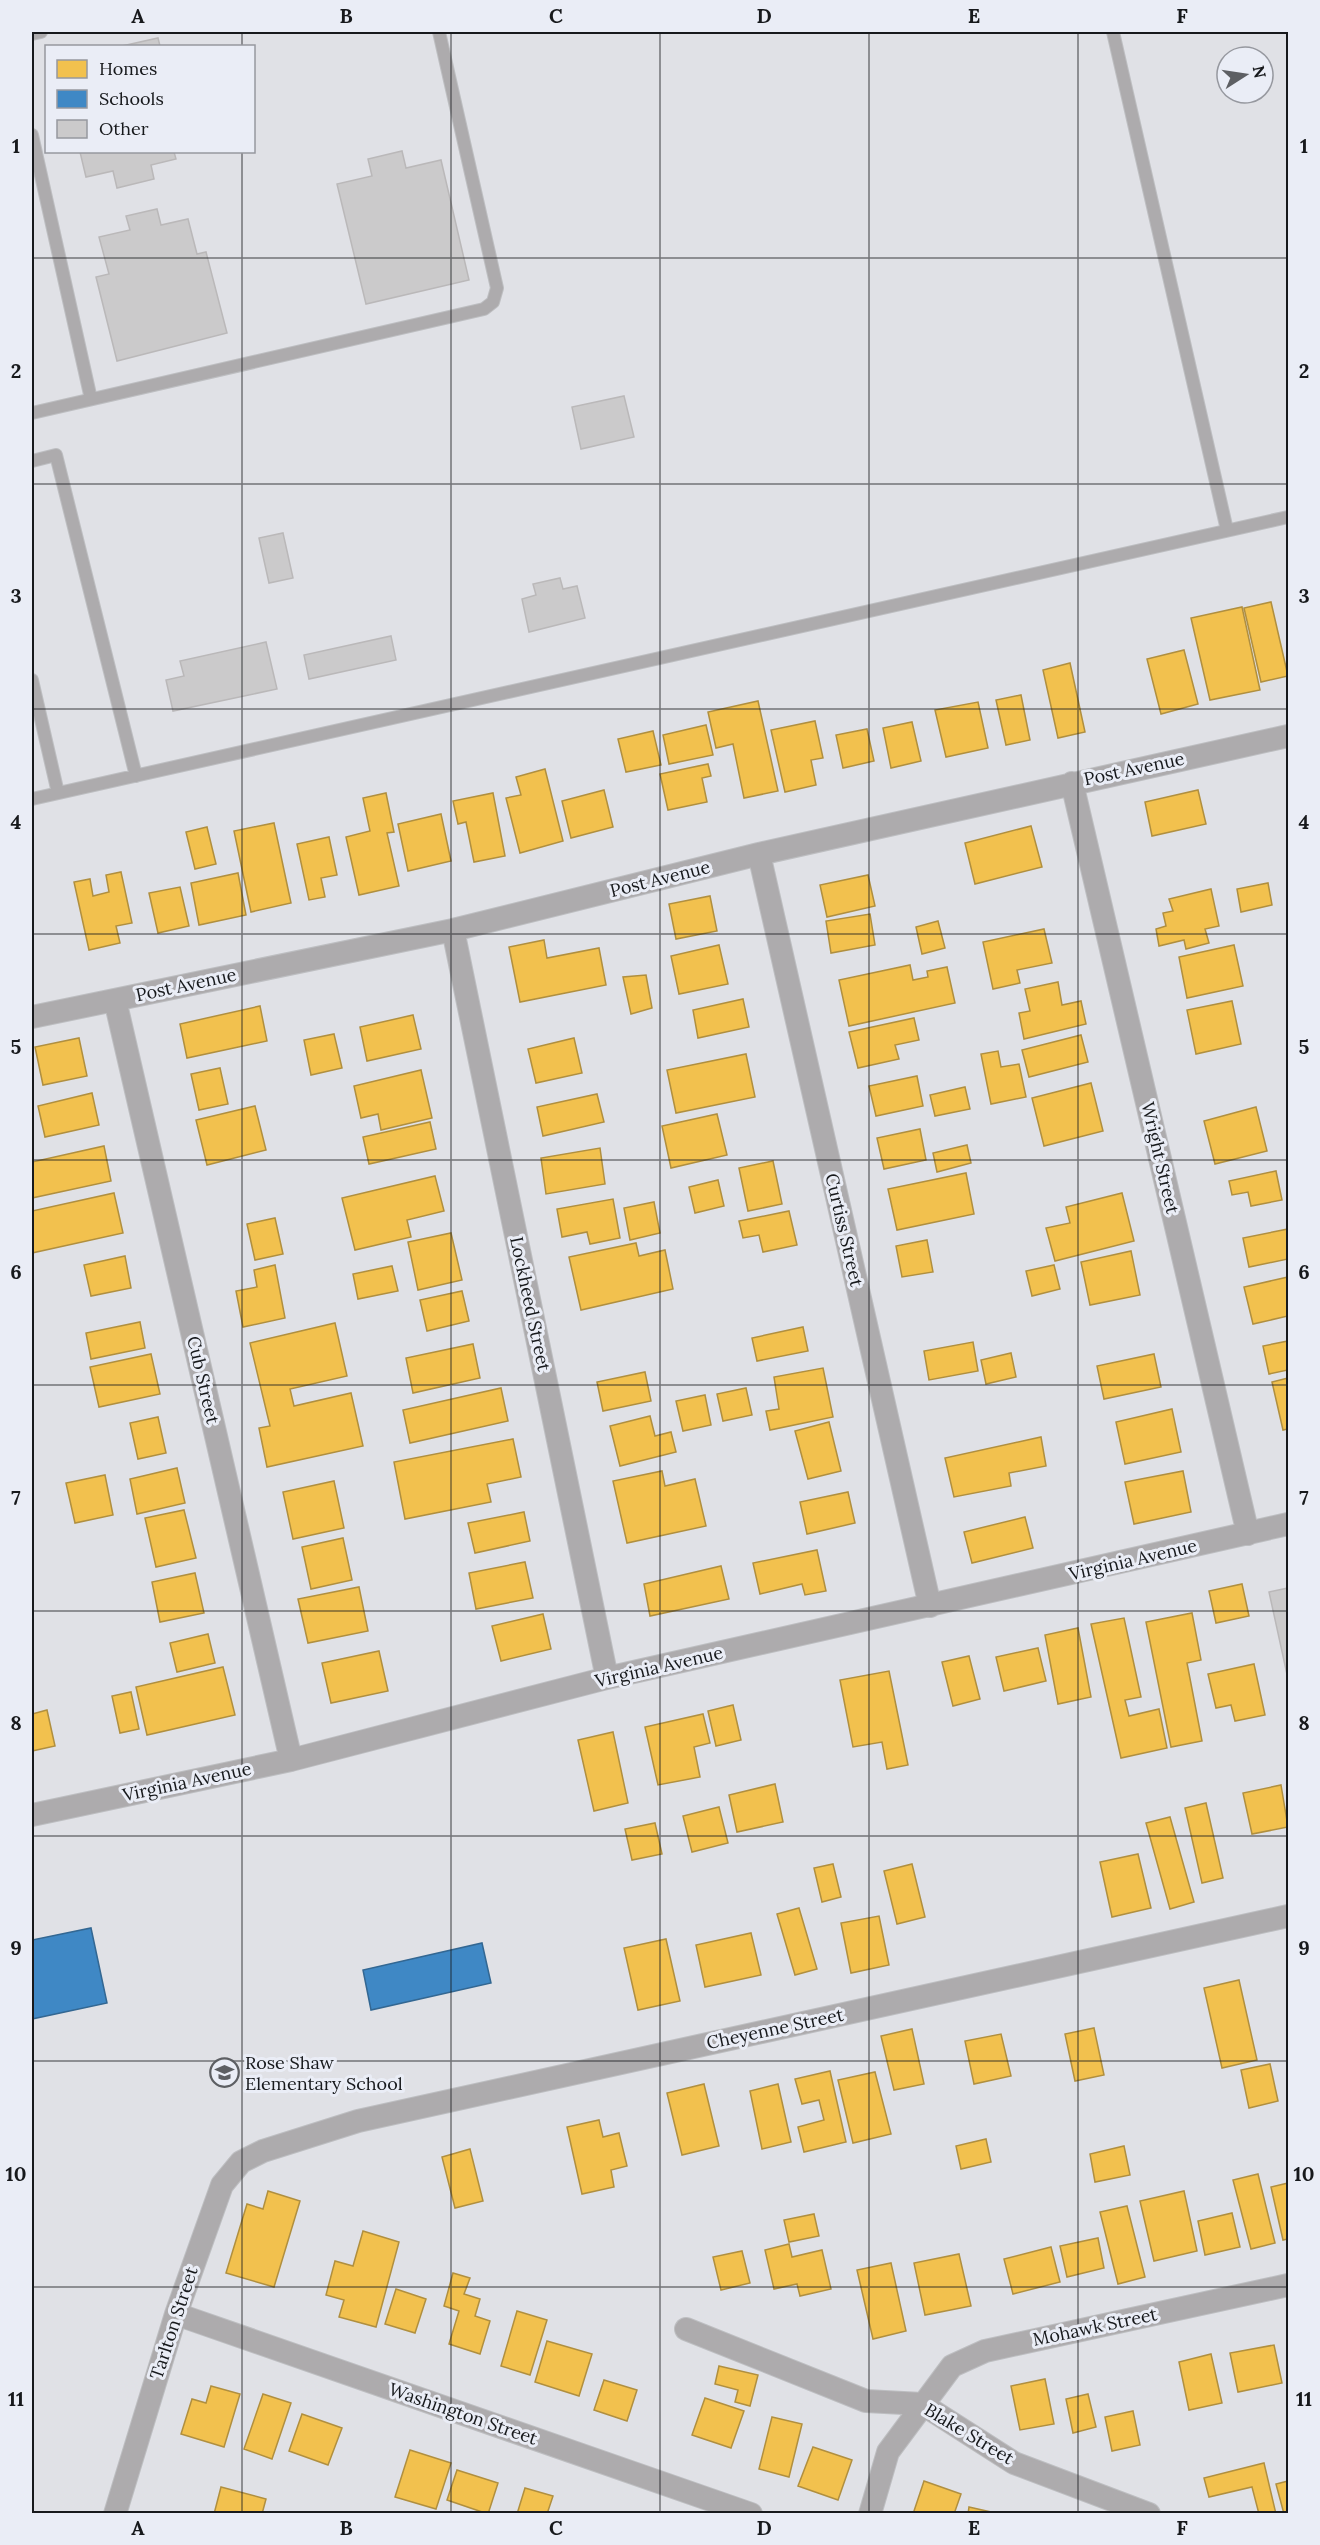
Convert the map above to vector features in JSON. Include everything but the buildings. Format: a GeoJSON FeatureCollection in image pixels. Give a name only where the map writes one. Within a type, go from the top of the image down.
{"type":"FeatureCollection","features":[{"type":"Feature","properties":{"kind":"street","name":"Post Avenue"},"geometry":{"type":"LineString","coordinates":[[32,1017],[453,930],[759,854],[1288,736]]}},
{"type":"Feature","properties":{"kind":"street","name":"Wright Street"},"geometry":{"type":"LineString","coordinates":[[1072,783],[1248,1534]]}},
{"type":"Feature","properties":{"kind":"street","name":"Curtiss Street"},"geometry":{"type":"LineString","coordinates":[[759,854],[930,1606]]}},
{"type":"Feature","properties":{"kind":"street","name":"Lockheed Street"},"geometry":{"type":"LineString","coordinates":[[453,930],[607,1678]]}},
{"type":"Feature","properties":{"kind":"street","name":"Cub Street"},"geometry":{"type":"LineString","coordinates":[[115,1000],[291,1760]]}},
{"type":"Feature","properties":{"kind":"street","name":"Virginia Avenue"},"geometry":{"type":"LineString","coordinates":[[32,1815],[291,1760],[607,1678],[1288,1524]]}},
{"type":"Feature","properties":{"kind":"street","name":"Cheyenne Street"},"geometry":{"type":"LineString","coordinates":[[263,2151],[357,2121],[1288,1916]]}},
{"type":"Feature","properties":{"kind":"street","name":"Tarlton Street"},"geometry":{"type":"LineString","coordinates":[[115,2514],[176,2314],[222,2184],[242,2162],[263,2151]]}},
{"type":"Feature","properties":{"kind":"street","name":"Mohawk Street"},"geometry":{"type":"LineString","coordinates":[[870,2514],[888,2452],[952,2366],[985,2350],[1288,2285]]}},
{"type":"Feature","properties":{"kind":"street","name":"Washington Street"},"geometry":{"type":"LineString","coordinates":[[176,2314],[751,2514]]}},
{"type":"Feature","properties":{"kind":"street","name":"Blake Street"},"geometry":{"type":"LineString","coordinates":[[686,2329],[866,2401],[922,2404],[1014,2463],[1149,2514]]}},
{"type":"Feature","properties":{"kind":"lane"},"geometry":{"type":"LineString","coordinates":[[32,34],[41,32]]}},
{"type":"Feature","properties":{"kind":"lane"},"geometry":{"type":"LineString","coordinates":[[32,413],[484,309],[493,302],[497,288],[439,32]]}},
{"type":"Feature","properties":{"kind":"lane"},"geometry":{"type":"LineString","coordinates":[[1113,32],[1227,530]]}},
{"type":"Feature","properties":{"kind":"lane"},"geometry":{"type":"LineString","coordinates":[[32,135],[91,399]]}},
{"type":"Feature","properties":{"kind":"lane"},"geometry":{"type":"LineString","coordinates":[[32,461],[56,455],[136,776]]}},
{"type":"Feature","properties":{"kind":"lane"},"geometry":{"type":"LineString","coordinates":[[32,799],[1288,517]]}},
{"type":"Feature","properties":{"kind":"lane"},"geometry":{"type":"LineString","coordinates":[[32,680],[58,793]]}},
{"type":"Feature","properties":{"kind":"place","name":"Rose Shaw Elementary School"},"geometry":{"type":"Point","coordinates":[224,2073]}}]}
